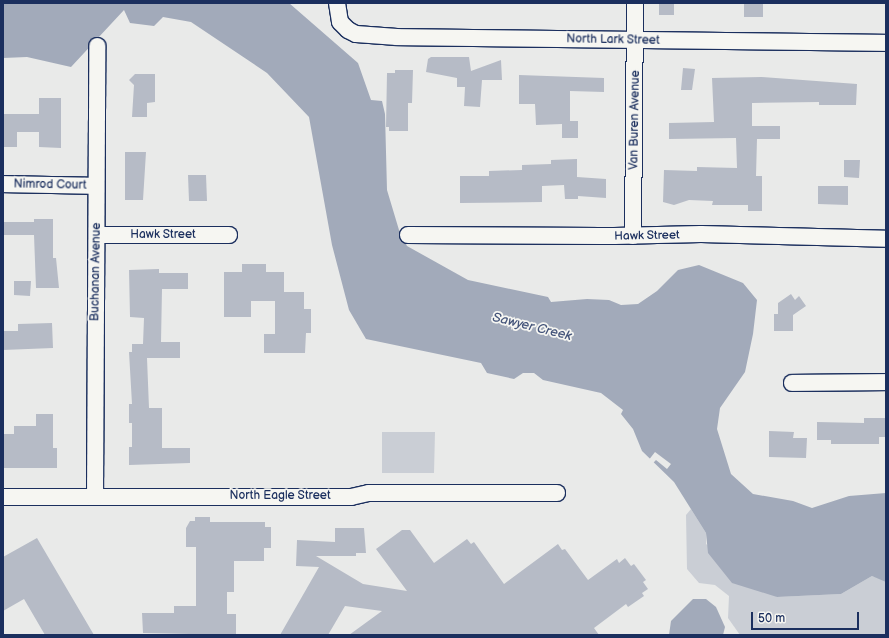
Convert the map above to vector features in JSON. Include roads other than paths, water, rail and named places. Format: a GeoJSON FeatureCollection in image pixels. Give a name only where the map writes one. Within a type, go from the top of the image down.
{"type":"FeatureCollection","features":[{"type":"Feature","properties":{"kind":"street","name":"North Lark Street"},"geometry":{"type":"LineString","coordinates":[[337,3],[337,13],[343,25],[356,34],[397,37],[886,43]]}},
{"type":"Feature","properties":{"kind":"street","name":"Van Buren Avenue"},"geometry":{"type":"LineString","coordinates":[[633,236],[635,3]]}},
{"type":"Feature","properties":{"kind":"street","name":"Buchanan Avenue"},"geometry":{"type":"LineString","coordinates":[[95,497],[97,46]]}},
{"type":"Feature","properties":{"kind":"street","name":"Nimrod Court"},"geometry":{"type":"LineString","coordinates":[[3,184],[96,186]]}},
{"type":"Feature","properties":{"kind":"street","name":"Hawk Street"},"geometry":{"type":"LineString","coordinates":[[408,235],[633,236],[701,234],[886,239]]}},
{"type":"Feature","properties":{"kind":"street","name":"Hawk Street"},"geometry":{"type":"LineString","coordinates":[[97,235],[229,235]]}},
{"type":"Feature","properties":{"kind":"street"},"geometry":{"type":"LineString","coordinates":[[792,383],[886,382]]}},
{"type":"Feature","properties":{"kind":"street","name":"North Eagle Street"},"geometry":{"type":"LineString","coordinates":[[3,497],[557,493]]}},
{"type":"Feature","properties":{"kind":"water","name":"Sawyer Creek"},"geometry":{"type":"Polygon","coordinates":[[[3,3],[289,3],[358,63],[371,100],[382,101],[385,114],[387,190],[399,230],[407,246],[468,280],[548,297],[551,302],[587,299],[609,300],[621,305],[638,304],[657,291],[678,270],[699,265],[743,283],[757,300],[753,334],[745,372],[720,408],[717,429],[731,474],[753,494],[793,501],[812,508],[849,496],[886,493],[886,582],[872,576],[841,594],[777,597],[732,583],[708,553],[706,533],[674,482],[642,451],[633,429],[621,414],[623,410],[601,393],[543,380],[534,373],[523,373],[514,379],[487,373],[481,363],[366,339],[349,310],[332,245],[309,117],[267,73],[191,22],[163,17],[154,26],[130,23],[124,10],[71,67],[27,57],[3,58],[3,3]]]}},
{"type":"Feature","properties":{"kind":"water"},"geometry":{"type":"Polygon","coordinates":[[[693,599],[706,599],[716,607],[725,627],[723,635],[669,635],[671,621],[693,599]]]}}]}
